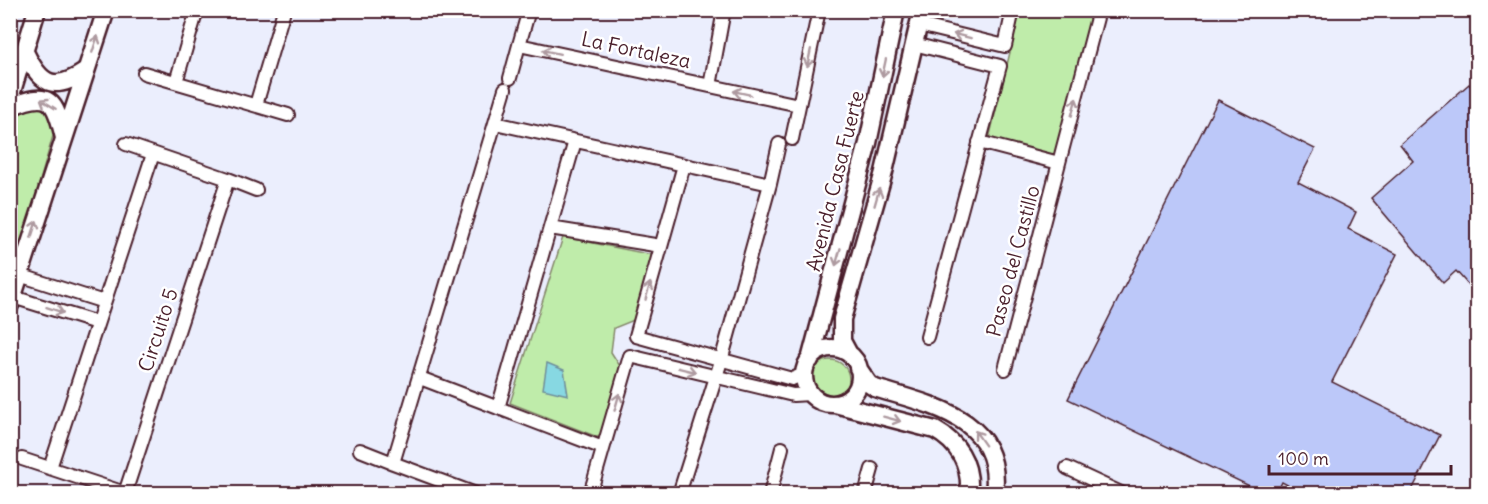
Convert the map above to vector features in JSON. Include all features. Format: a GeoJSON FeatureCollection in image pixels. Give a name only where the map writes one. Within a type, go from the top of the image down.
{"type":"FeatureCollection","features":[{"type":"Feature","properties":{"kind":"street"},"geometry":{"type":"LineString","coordinates":[[10,98],[26,54],[37,10]]}},
{"type":"Feature","properties":{"kind":"street"},"geometry":{"type":"LineString","coordinates":[[97,323],[12,301],[106,10]]}},
{"type":"Feature","properties":{"kind":"street"},"geometry":{"type":"LineString","coordinates":[[176,82],[197,10]]}},
{"type":"Feature","properties":{"kind":"street"},"geometry":{"type":"LineString","coordinates":[[256,105],[284,10]]}},
{"type":"Feature","properties":{"kind":"street"},"geometry":{"type":"LineString","coordinates":[[393,463],[529,10]]}},
{"type":"Feature","properties":{"kind":"street","name":"La Fortaleza"},"geometry":{"type":"LineString","coordinates":[[710,86],[724,10]]}},
{"type":"Feature","properties":{"kind":"street"},"geometry":{"type":"LineString","coordinates":[[792,139],[819,10]]}},
{"type":"Feature","properties":{"kind":"street","name":"Avenida Casa Fuerte"},"geometry":{"type":"LineString","coordinates":[[807,367],[868,143],[896,10]]}},
{"type":"Feature","properties":{"kind":"street"},"geometry":{"type":"LineString","coordinates":[[994,494],[993,464],[986,447],[964,420],[938,407],[875,388],[869,384],[842,341],[842,319],[884,172],[921,18],[1005,46],[1013,10]]}},
{"type":"Feature","properties":{"kind":"street","name":"Paseo del Castillo"},"geometry":{"type":"LineString","coordinates":[[1005,369],[1099,10]]}},
{"type":"Feature","properties":{"kind":"street"},"geometry":{"type":"LineString","coordinates":[[914,44],[1000,66],[927,337]]}},
{"type":"Feature","properties":{"kind":"street","name":"La Fortaleza"},"geometry":{"type":"LineString","coordinates":[[519,45],[799,105]]}},
{"type":"Feature","properties":{"kind":"street"},"geometry":{"type":"LineString","coordinates":[[26,54],[43,80],[55,84],[70,81],[86,71]]}},
{"type":"Feature","properties":{"kind":"street"},"geometry":{"type":"LineString","coordinates":[[144,73],[288,115]]}},
{"type":"Feature","properties":{"kind":"street"},"geometry":{"type":"LineString","coordinates":[[10,107],[31,98],[49,101],[57,110],[64,139]]}},
{"type":"Feature","properties":{"kind":"street"},"geometry":{"type":"LineString","coordinates":[[495,123],[770,184]]}},
{"type":"Feature","properties":{"kind":"street"},"geometry":{"type":"LineString","coordinates":[[498,408],[575,141]]}},
{"type":"Feature","properties":{"kind":"street","name":"Paseo del Castillo"},"geometry":{"type":"LineString","coordinates":[[979,142],[1059,163]]}},
{"type":"Feature","properties":{"kind":"street"},"geometry":{"type":"LineString","coordinates":[[126,144],[256,190]]}},
{"type":"Feature","properties":{"kind":"street"},"geometry":{"type":"LineString","coordinates":[[680,494],[721,362],[779,144]]}},
{"type":"Feature","properties":{"kind":"street"},"geometry":{"type":"LineString","coordinates":[[50,468],[153,154]]}},
{"type":"Feature","properties":{"kind":"street"},"geometry":{"type":"LineString","coordinates":[[684,165],[636,336],[721,362],[792,379],[828,349],[839,350],[854,361],[860,380],[855,392],[847,400],[835,404]]}},
{"type":"Feature","properties":{"kind":"street","name":"Circuito 5"},"geometry":{"type":"LineString","coordinates":[[22,459],[126,493],[228,179]]}},
{"type":"Feature","properties":{"kind":"street"},"geometry":{"type":"LineString","coordinates":[[550,228],[661,246]]}},
{"type":"Feature","properties":{"kind":"street"},"geometry":{"type":"LineString","coordinates":[[19,275],[104,302]]}},
{"type":"Feature","properties":{"kind":"street"},"geometry":{"type":"LineString","coordinates":[[591,494],[630,356],[793,395],[810,394],[826,404],[835,404],[935,430],[946,436],[961,454],[967,466],[969,494]]}},
{"type":"Feature","properties":{"kind":"street"},"geometry":{"type":"LineString","coordinates":[[807,367],[810,394]]}},
{"type":"Feature","properties":{"kind":"street"},"geometry":{"type":"LineString","coordinates":[[420,378],[603,448]]}},
{"type":"Feature","properties":{"kind":"street"},"geometry":{"type":"LineString","coordinates":[[770,494],[782,448]]}},
{"type":"Feature","properties":{"kind":"street"},"geometry":{"type":"LineString","coordinates":[[360,450],[476,494]]}},
{"type":"Feature","properties":{"kind":"street"},"geometry":{"type":"LineString","coordinates":[[1067,468],[1101,489],[1124,494]]}},
{"type":"Feature","properties":{"kind":"street"},"geometry":{"type":"LineString","coordinates":[[865,494],[872,469]]}},
{"type":"Feature","properties":{"kind":"green space"},"geometry":{"type":"Polygon","coordinates":[[[1020,11],[1095,11],[1057,156],[989,139],[1020,11]]]}},
{"type":"Feature","properties":{"kind":"green space"},"geometry":{"type":"Polygon","coordinates":[[[28,104],[48,108],[57,122],[11,281],[11,123],[19,110],[28,104]]]}},
{"type":"Feature","properties":{"kind":"green space"},"geometry":{"type":"Polygon","coordinates":[[[563,237],[653,255],[634,320],[614,328],[611,352],[620,366],[600,438],[510,403],[563,237]]]}},
{"type":"Feature","properties":{"kind":"green space"},"geometry":{"type":"Polygon","coordinates":[[[830,360],[843,366],[849,379],[843,392],[830,398],[817,392],[811,379],[817,366],[830,360]]]}},
{"type":"Feature","properties":{"kind":"water"},"geometry":{"type":"Polygon","coordinates":[[[547,363],[564,370],[568,395],[543,389],[547,363]]]}},
{"type":"Feature","properties":{"kind":"building"},"geometry":{"type":"Polygon","coordinates":[[[1469,84],[1478,94],[1478,296],[1456,271],[1443,283],[1371,198],[1413,161],[1400,144],[1469,84]]]}},
{"type":"Feature","properties":{"kind":"building"},"geometry":{"type":"Polygon","coordinates":[[[1218,100],[1315,149],[1298,182],[1356,212],[1348,229],[1397,254],[1332,382],[1440,435],[1410,494],[1304,494],[1282,482],[1276,494],[1266,494],[1068,399],[1218,100]]]}}]}
